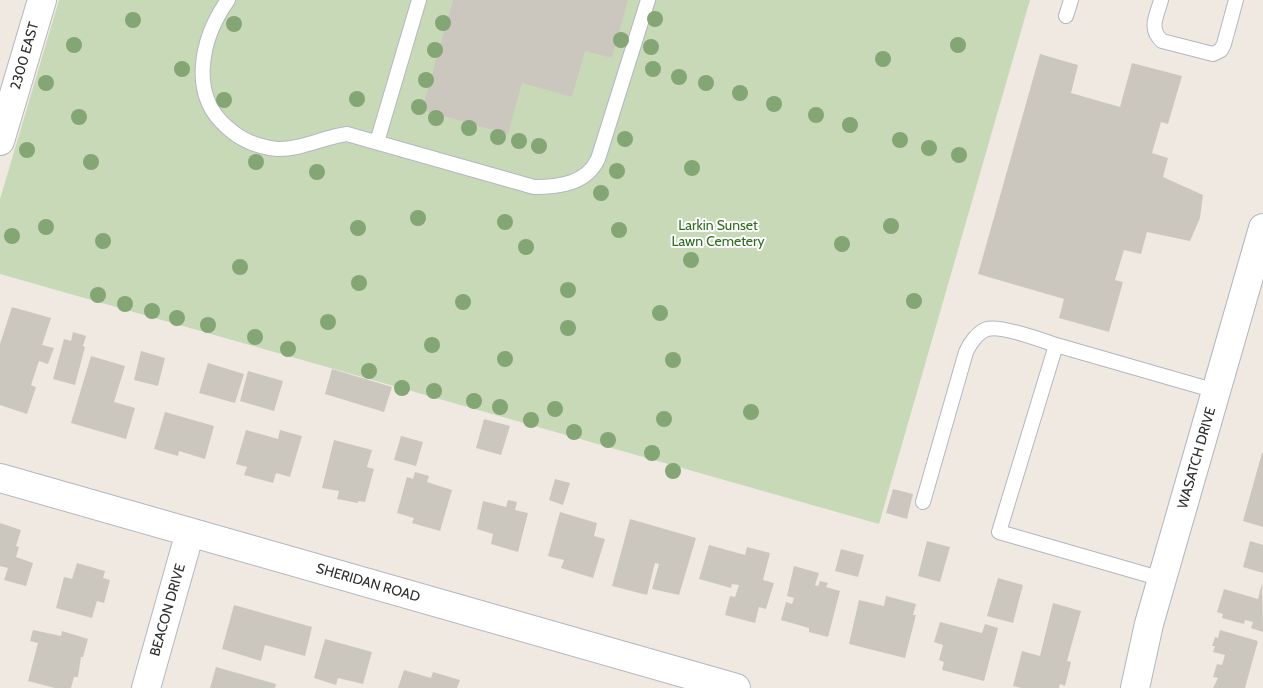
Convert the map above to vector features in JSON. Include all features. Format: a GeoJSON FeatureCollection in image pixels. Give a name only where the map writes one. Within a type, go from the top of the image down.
{"type":"FeatureCollection","features":[{"type":"Feature","properties":{"kind":"street","name":"2300 EAST"},"geometry":{"type":"LineString","coordinates":[[0,141],[42,0]]}},
{"type":"Feature","properties":{"kind":"street","name":"WASATCH DRIVE"},"geometry":{"type":"LineString","coordinates":[[1135,688],[1149,624],[1263,228]]}},
{"type":"Feature","properties":{"kind":"street","name":"SHERIDAN ROAD"},"geometry":{"type":"LineString","coordinates":[[0,478],[736,688]]}},
{"type":"Feature","properties":{"kind":"street","name":"BEACON DRIVE"},"geometry":{"type":"LineString","coordinates":[[146,688],[190,532]]}},
{"type":"Feature","properties":{"kind":"lane"},"geometry":{"type":"LineString","coordinates":[[228,0],[206,43],[203,67],[204,90],[210,107],[221,123],[238,136],[258,145],[277,149],[296,147],[348,134],[534,188],[551,187],[578,180],[594,168],[648,0]]}},
{"type":"Feature","properties":{"kind":"lane"},"geometry":{"type":"LineString","coordinates":[[377,142],[418,0]]}},
{"type":"Feature","properties":{"kind":"lane"},"geometry":{"type":"LineString","coordinates":[[1066,16],[1070,0]]}},
{"type":"Feature","properties":{"kind":"lane"},"geometry":{"type":"LineString","coordinates":[[1161,0],[1154,28],[1156,35],[1162,41],[1213,54],[1221,50],[1224,44],[1236,0]]}},
{"type":"Feature","properties":{"kind":"lane"},"geometry":{"type":"LineString","coordinates":[[923,502],[966,352],[971,342],[987,329],[999,328],[1216,391]]}},
{"type":"Feature","properties":{"kind":"lane"},"geometry":{"type":"LineString","coordinates":[[1056,345],[999,532],[1162,579]]}},
{"type":"Feature","properties":{"kind":"green space","name":"Larkin Sunset Lawn Cemetery"},"geometry":{"type":"Polygon","coordinates":[[[59,0],[1030,0],[879,524],[0,274],[0,199],[59,0]]]}},
{"type":"Feature","properties":{"kind":"building"},"geometry":{"type":"Polygon","coordinates":[[[453,0],[628,0],[612,58],[585,51],[572,97],[522,83],[508,134],[422,110],[453,0]]]}},
{"type":"Feature","properties":{"kind":"building"},"geometry":{"type":"Polygon","coordinates":[[[1040,54],[1078,65],[1071,93],[1120,107],[1132,63],[1182,76],[1168,124],[1161,122],[1152,153],[1168,158],[1163,177],[1203,195],[1200,218],[1190,241],[1147,232],[1141,254],[1124,250],[1115,280],[1123,282],[1109,332],[1059,318],[1064,299],[978,274],[1040,54]]]}},
{"type":"Feature","properties":{"kind":"building"},"geometry":{"type":"Polygon","coordinates":[[[12,307],[51,318],[42,345],[54,348],[48,364],[39,361],[31,385],[36,387],[27,414],[0,405],[0,344],[12,307]]]}},
{"type":"Feature","properties":{"kind":"building"},"geometry":{"type":"Polygon","coordinates":[[[73,332],[86,336],[75,385],[53,379],[64,339],[71,341],[73,332]]]}},
{"type":"Feature","properties":{"kind":"building"},"geometry":{"type":"Polygon","coordinates":[[[141,351],[165,358],[158,386],[134,380],[141,351]]]}},
{"type":"Feature","properties":{"kind":"building"},"geometry":{"type":"Polygon","coordinates":[[[91,356],[125,366],[114,402],[135,408],[126,439],[71,423],[91,356]]]}},
{"type":"Feature","properties":{"kind":"building"},"geometry":{"type":"Polygon","coordinates":[[[208,363],[244,374],[235,403],[199,393],[208,363]]]}},
{"type":"Feature","properties":{"kind":"building"},"geometry":{"type":"Polygon","coordinates":[[[332,369],[392,387],[384,412],[325,394],[332,369]]]}},
{"type":"Feature","properties":{"kind":"building"},"geometry":{"type":"Polygon","coordinates":[[[248,371],[283,381],[274,411],[240,401],[248,371]]]}},
{"type":"Feature","properties":{"kind":"building"},"geometry":{"type":"Polygon","coordinates":[[[165,412],[214,426],[205,459],[179,451],[178,456],[154,449],[165,412]]]}},
{"type":"Feature","properties":{"kind":"building"},"geometry":{"type":"Polygon","coordinates":[[[484,419],[510,426],[501,455],[476,448],[484,419]]]}},
{"type":"Feature","properties":{"kind":"building"},"geometry":{"type":"Polygon","coordinates":[[[246,430],[278,439],[280,430],[302,436],[290,477],[276,473],[273,483],[244,475],[247,467],[236,464],[246,430]]]}},
{"type":"Feature","properties":{"kind":"building"},"geometry":{"type":"Polygon","coordinates":[[[401,436],[423,442],[416,466],[394,460],[401,436]]]}},
{"type":"Feature","properties":{"kind":"building"},"geometry":{"type":"Polygon","coordinates":[[[334,440],[372,450],[367,467],[374,469],[365,502],[358,501],[358,503],[337,499],[339,491],[322,488],[334,440]]]}},
{"type":"Feature","properties":{"kind":"building"},"geometry":{"type":"Polygon","coordinates":[[[1263,453],[1263,527],[1243,521],[1263,453]]]}},
{"type":"Feature","properties":{"kind":"building"},"geometry":{"type":"Polygon","coordinates":[[[415,472],[429,476],[427,482],[452,490],[440,531],[412,523],[414,518],[397,513],[407,477],[413,479],[415,472]]]}},
{"type":"Feature","properties":{"kind":"building"},"geometry":{"type":"Polygon","coordinates":[[[555,479],[570,483],[563,505],[549,500],[555,479]]]}},
{"type":"Feature","properties":{"kind":"building"},"geometry":{"type":"Polygon","coordinates":[[[893,489],[913,494],[907,519],[886,513],[893,489]]]}},
{"type":"Feature","properties":{"kind":"building"},"geometry":{"type":"Polygon","coordinates":[[[508,500],[517,502],[515,510],[528,513],[518,552],[491,544],[493,534],[477,529],[483,501],[506,507],[508,500]]]}},
{"type":"Feature","properties":{"kind":"building"},"geometry":{"type":"Polygon","coordinates":[[[560,512],[597,523],[594,536],[605,539],[593,578],[561,568],[564,560],[548,556],[560,512]]]}},
{"type":"Feature","properties":{"kind":"building"},"geometry":{"type":"Polygon","coordinates":[[[630,519],[696,538],[679,595],[652,589],[659,564],[655,563],[647,595],[612,586],[630,519]]]}},
{"type":"Feature","properties":{"kind":"building"},"geometry":{"type":"Polygon","coordinates":[[[0,523],[21,530],[16,546],[19,547],[16,557],[33,563],[26,586],[4,580],[8,568],[0,566],[0,523]]]}},
{"type":"Feature","properties":{"kind":"building"},"geometry":{"type":"Polygon","coordinates":[[[927,541],[950,547],[940,582],[918,576],[927,541]]]}},
{"type":"Feature","properties":{"kind":"building"},"geometry":{"type":"Polygon","coordinates":[[[1250,541],[1263,545],[1263,573],[1243,567],[1250,541]]]}},
{"type":"Feature","properties":{"kind":"building"},"geometry":{"type":"Polygon","coordinates":[[[709,545],[745,555],[747,547],[770,553],[763,580],[774,583],[766,609],[759,607],[755,623],[725,615],[730,596],[735,597],[739,585],[732,584],[731,588],[699,579],[709,545]]]}},
{"type":"Feature","properties":{"kind":"building"},"geometry":{"type":"Polygon","coordinates":[[[841,549],[864,555],[858,577],[835,571],[841,549]]]}},
{"type":"Feature","properties":{"kind":"building"},"geometry":{"type":"Polygon","coordinates":[[[77,563],[105,571],[103,578],[110,580],[104,603],[97,601],[92,618],[56,608],[64,577],[72,579],[77,563]]]}},
{"type":"Feature","properties":{"kind":"building"},"geometry":{"type":"Polygon","coordinates":[[[794,566],[819,573],[815,585],[818,586],[820,581],[828,583],[826,587],[840,591],[828,637],[809,632],[809,628],[781,620],[786,602],[792,604],[794,598],[787,596],[794,566]]]}},
{"type":"Feature","properties":{"kind":"building"},"geometry":{"type":"Polygon","coordinates":[[[998,578],[1023,585],[1013,623],[987,616],[998,578]]]}},
{"type":"Feature","properties":{"kind":"building"},"geometry":{"type":"Polygon","coordinates":[[[1262,583],[1263,632],[1251,628],[1253,622],[1245,620],[1244,624],[1222,618],[1223,614],[1217,612],[1224,589],[1258,599],[1262,583]]]}},
{"type":"Feature","properties":{"kind":"building"},"geometry":{"type":"Polygon","coordinates":[[[886,596],[916,604],[913,615],[916,615],[905,658],[849,644],[859,600],[884,606],[886,596]]]}},
{"type":"Feature","properties":{"kind":"building"},"geometry":{"type":"Polygon","coordinates":[[[1053,603],[1081,611],[1067,661],[1071,662],[1065,686],[1060,684],[1059,688],[1021,688],[1013,686],[1022,651],[1040,656],[1053,603]]]}},
{"type":"Feature","properties":{"kind":"building"},"geometry":{"type":"Polygon","coordinates":[[[234,605],[312,627],[305,656],[265,645],[261,661],[222,649],[234,605]]]}},
{"type":"Feature","properties":{"kind":"building"},"geometry":{"type":"Polygon","coordinates":[[[940,622],[982,633],[985,624],[998,628],[984,681],[942,670],[944,662],[939,660],[943,645],[934,642],[940,622]]]}},
{"type":"Feature","properties":{"kind":"building"},"geometry":{"type":"Polygon","coordinates":[[[33,630],[61,636],[62,631],[88,639],[83,657],[81,657],[78,677],[74,677],[71,688],[55,688],[28,681],[38,643],[30,641],[33,630]]]}},
{"type":"Feature","properties":{"kind":"building"},"geometry":{"type":"Polygon","coordinates":[[[1220,630],[1258,641],[1245,688],[1213,688],[1218,678],[1213,677],[1217,664],[1222,665],[1225,655],[1213,652],[1215,646],[1212,646],[1215,637],[1218,638],[1220,630]]]}},
{"type":"Feature","properties":{"kind":"building"},"geometry":{"type":"Polygon","coordinates":[[[325,639],[372,652],[363,684],[338,678],[336,685],[314,678],[325,639]]]}},
{"type":"Feature","properties":{"kind":"building"},"geometry":{"type":"Polygon","coordinates":[[[216,667],[276,684],[275,688],[210,688],[216,667]]]}},
{"type":"Feature","properties":{"kind":"building"},"geometry":{"type":"Polygon","coordinates":[[[404,670],[431,678],[433,672],[460,680],[457,688],[398,688],[404,670]]]}}]}
